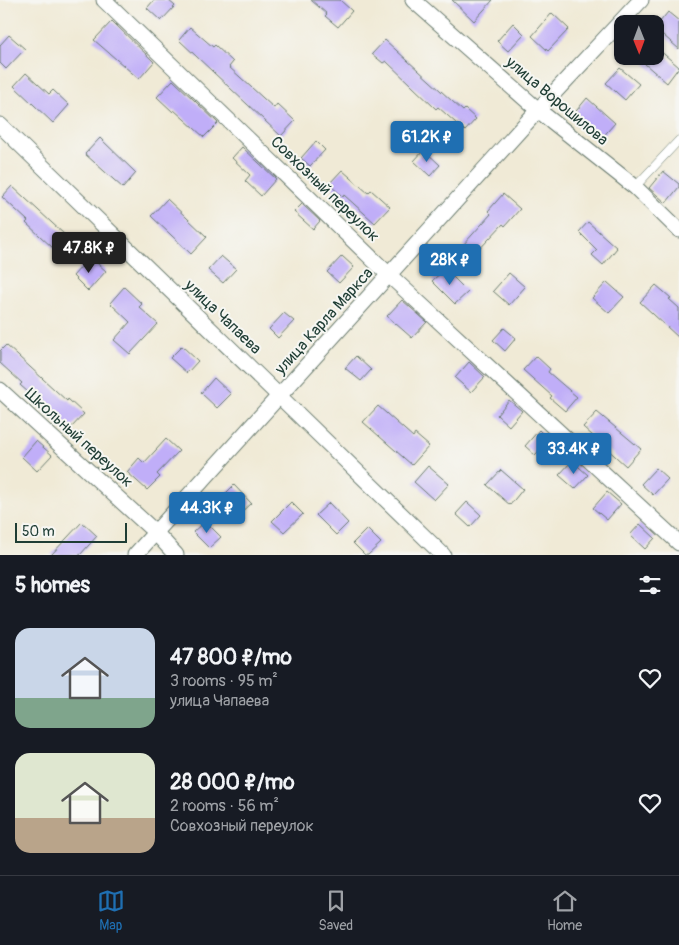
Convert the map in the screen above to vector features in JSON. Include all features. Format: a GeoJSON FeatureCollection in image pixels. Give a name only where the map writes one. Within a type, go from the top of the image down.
{"type":"FeatureCollection","features":[{"type":"Feature","properties":{"kind":"street","name":"Совхозный переулок"},"geometry":{"type":"LineString","coordinates":[[104,0],[389,276],[679,543]]}},
{"type":"Feature","properties":{"kind":"street","name":"улица Ворошилова"},"geometry":{"type":"LineString","coordinates":[[412,0],[538,110],[634,187],[679,230]]}},
{"type":"Feature","properties":{"kind":"street","name":"улица Карла Маркса"},"geometry":{"type":"LineString","coordinates":[[135,555],[538,110],[641,0]]}},
{"type":"Feature","properties":{"kind":"street","name":"улица Чапаева"},"geometry":{"type":"LineString","coordinates":[[0,125],[443,555]]}},
{"type":"Feature","properties":{"kind":"street","name":"Школьный переулок"},"geometry":{"type":"LineString","coordinates":[[0,390],[155,532],[176,555]]}},
{"type":"Feature","properties":{"kind":"lane"},"geometry":{"type":"LineString","coordinates":[[634,187],[679,140]]}},
{"type":"Feature","properties":{"kind":"building"},"geometry":{"type":"Polygon","coordinates":[[[154,0],[168,0],[175,6],[161,21],[147,8],[154,0]]]}},
{"type":"Feature","properties":{"kind":"building"},"geometry":{"type":"Polygon","coordinates":[[[311,0],[340,0],[352,11],[338,27],[311,0]]]}},
{"type":"Feature","properties":{"kind":"building"},"geometry":{"type":"Polygon","coordinates":[[[452,0],[493,0],[474,21],[452,0]]]}},
{"type":"Feature","properties":{"kind":"building"},"geometry":{"type":"Polygon","coordinates":[[[668,12],[679,21],[679,49],[664,36],[664,17],[668,12]]]}},
{"type":"Feature","properties":{"kind":"building"},"geometry":{"type":"Polygon","coordinates":[[[552,13],[569,29],[548,51],[532,36],[552,13]]]}},
{"type":"Feature","properties":{"kind":"building"},"geometry":{"type":"Polygon","coordinates":[[[112,21],[154,62],[139,79],[94,40],[112,21]]]}},
{"type":"Feature","properties":{"kind":"building"},"geometry":{"type":"Polygon","coordinates":[[[513,23],[524,34],[508,51],[497,41],[513,23]]]}},
{"type":"Feature","properties":{"kind":"building"},"geometry":{"type":"Polygon","coordinates":[[[190,27],[213,47],[215,45],[233,62],[229,67],[274,108],[277,104],[295,121],[281,136],[179,40],[190,27]]]}},
{"type":"Feature","properties":{"kind":"building"},"geometry":{"type":"Polygon","coordinates":[[[9,35],[25,49],[6,69],[0,63],[0,45],[9,35]]]}},
{"type":"Feature","properties":{"kind":"building"},"geometry":{"type":"Polygon","coordinates":[[[385,40],[463,111],[465,109],[476,119],[465,131],[438,107],[436,109],[386,61],[383,63],[372,54],[385,40]]]}},
{"type":"Feature","properties":{"kind":"building"},"geometry":{"type":"Polygon","coordinates":[[[664,54],[679,67],[667,83],[646,65],[664,65],[664,54]]]}},
{"type":"Feature","properties":{"kind":"building"},"geometry":{"type":"Polygon","coordinates":[[[620,68],[639,84],[625,100],[606,83],[620,68]]]}},
{"type":"Feature","properties":{"kind":"building"},"geometry":{"type":"Polygon","coordinates":[[[26,73],[49,94],[53,90],[69,105],[53,123],[14,86],[26,73]]]}},
{"type":"Feature","properties":{"kind":"building"},"geometry":{"type":"Polygon","coordinates":[[[173,80],[218,123],[204,137],[157,97],[173,80]]]}},
{"type":"Feature","properties":{"kind":"building"},"geometry":{"type":"Polygon","coordinates":[[[587,98],[615,123],[600,140],[572,116],[587,98]]]}},
{"type":"Feature","properties":{"kind":"building"},"geometry":{"type":"Polygon","coordinates":[[[100,138],[136,173],[123,188],[85,154],[100,138]]]}},
{"type":"Feature","properties":{"kind":"building"},"geometry":{"type":"Polygon","coordinates":[[[316,141],[325,150],[310,166],[301,158],[316,141]]]}},
{"type":"Feature","properties":{"kind":"building"},"geometry":{"type":"Polygon","coordinates":[[[242,147],[276,179],[261,196],[245,181],[250,175],[232,158],[242,147]]]}},
{"type":"Feature","properties":{"kind":"building"},"geometry":{"type":"Polygon","coordinates":[[[424,150],[440,165],[430,176],[414,161],[424,150]]]}},
{"type":"Feature","properties":{"kind":"building"},"geometry":{"type":"Polygon","coordinates":[[[342,170],[368,193],[371,190],[390,207],[375,223],[329,184],[342,170]]]}},
{"type":"Feature","properties":{"kind":"building"},"geometry":{"type":"Polygon","coordinates":[[[663,171],[679,184],[679,187],[666,203],[649,188],[663,171]]]}},
{"type":"Feature","properties":{"kind":"building"},"geometry":{"type":"Polygon","coordinates":[[[12,186],[65,235],[53,248],[2,197],[12,186]]]}},
{"type":"Feature","properties":{"kind":"building"},"geometry":{"type":"Polygon","coordinates":[[[503,194],[520,209],[474,255],[463,245],[491,214],[488,211],[503,194]]]}},
{"type":"Feature","properties":{"kind":"building"},"geometry":{"type":"Polygon","coordinates":[[[167,199],[207,237],[191,254],[151,216],[167,199]]]}},
{"type":"Feature","properties":{"kind":"building"},"geometry":{"type":"Polygon","coordinates":[[[302,204],[320,221],[313,229],[294,212],[302,204]]]}},
{"type":"Feature","properties":{"kind":"building"},"geometry":{"type":"Polygon","coordinates":[[[588,222],[617,248],[603,265],[592,255],[597,250],[579,232],[588,222]]]}},
{"type":"Feature","properties":{"kind":"building"},"geometry":{"type":"Polygon","coordinates":[[[221,256],[236,269],[223,283],[208,270],[221,256]]]}},
{"type":"Feature","properties":{"kind":"building"},"geometry":{"type":"Polygon","coordinates":[[[342,256],[354,267],[339,283],[327,272],[342,256]]]}},
{"type":"Feature","properties":{"kind":"building"},"geometry":{"type":"Polygon","coordinates":[[[90,257],[106,271],[88,291],[73,276],[90,257]]]}},
{"type":"Feature","properties":{"kind":"building"},"geometry":{"type":"Polygon","coordinates":[[[445,269],[468,292],[455,304],[432,281],[445,269]]]}},
{"type":"Feature","properties":{"kind":"building"},"geometry":{"type":"Polygon","coordinates":[[[509,273],[525,287],[509,305],[493,291],[509,273]]]}},
{"type":"Feature","properties":{"kind":"building"},"geometry":{"type":"Polygon","coordinates":[[[607,282],[624,297],[609,313],[592,298],[607,282]]]}},
{"type":"Feature","properties":{"kind":"building"},"geometry":{"type":"Polygon","coordinates":[[[656,285],[679,308],[679,338],[640,302],[656,285]]]}},
{"type":"Feature","properties":{"kind":"building"},"geometry":{"type":"Polygon","coordinates":[[[124,287],[142,304],[139,307],[158,324],[130,354],[114,340],[130,322],[110,303],[124,287]]]}},
{"type":"Feature","properties":{"kind":"building"},"geometry":{"type":"Polygon","coordinates":[[[402,300],[427,322],[412,338],[387,316],[402,300]]]}},
{"type":"Feature","properties":{"kind":"building"},"geometry":{"type":"Polygon","coordinates":[[[284,313],[294,321],[278,338],[269,329],[284,313]]]}},
{"type":"Feature","properties":{"kind":"building"},"geometry":{"type":"Polygon","coordinates":[[[504,328],[516,338],[505,351],[493,340],[504,328]]]}},
{"type":"Feature","properties":{"kind":"building"},"geometry":{"type":"Polygon","coordinates":[[[6,345],[67,401],[68,399],[84,414],[70,429],[20,385],[22,383],[0,363],[0,351],[6,345]]]}},
{"type":"Feature","properties":{"kind":"building"},"geometry":{"type":"Polygon","coordinates":[[[182,346],[198,361],[187,373],[170,358],[182,346]]]}},
{"type":"Feature","properties":{"kind":"building"},"geometry":{"type":"Polygon","coordinates":[[[356,356],[371,370],[361,381],[345,368],[356,356]]]}},
{"type":"Feature","properties":{"kind":"building"},"geometry":{"type":"Polygon","coordinates":[[[536,356],[550,369],[548,372],[577,397],[565,411],[550,398],[552,396],[523,370],[536,356]]]}},
{"type":"Feature","properties":{"kind":"building"},"geometry":{"type":"Polygon","coordinates":[[[469,362],[485,377],[471,392],[455,378],[469,362]]]}},
{"type":"Feature","properties":{"kind":"building"},"geometry":{"type":"Polygon","coordinates":[[[214,378],[231,394],[217,408],[201,393],[214,378]]]}},
{"type":"Feature","properties":{"kind":"building"},"geometry":{"type":"Polygon","coordinates":[[[509,400],[522,411],[509,426],[497,415],[509,400]]]}},
{"type":"Feature","properties":{"kind":"building"},"geometry":{"type":"Polygon","coordinates":[[[378,406],[413,437],[415,434],[429,446],[412,465],[363,422],[378,406]]]}},
{"type":"Feature","properties":{"kind":"building"},"geometry":{"type":"Polygon","coordinates":[[[597,412],[641,449],[626,466],[583,427],[597,412]]]}},
{"type":"Feature","properties":{"kind":"building"},"geometry":{"type":"Polygon","coordinates":[[[539,430],[549,440],[535,455],[525,446],[539,430]]]}},
{"type":"Feature","properties":{"kind":"building"},"geometry":{"type":"Polygon","coordinates":[[[166,439],[179,451],[157,474],[160,477],[147,490],[127,472],[139,458],[144,463],[166,439]]]}},
{"type":"Feature","properties":{"kind":"building"},"geometry":{"type":"Polygon","coordinates":[[[36,441],[52,455],[37,471],[22,457],[36,441]]]}},
{"type":"Feature","properties":{"kind":"building"},"geometry":{"type":"Polygon","coordinates":[[[572,461],[588,475],[575,489],[559,475],[572,461]]]}},
{"type":"Feature","properties":{"kind":"building"},"geometry":{"type":"Polygon","coordinates":[[[428,466],[449,484],[434,500],[414,482],[428,466]]]}},
{"type":"Feature","properties":{"kind":"building"},"geometry":{"type":"Polygon","coordinates":[[[656,468],[668,479],[653,495],[641,484],[656,468]]]}},
{"type":"Feature","properties":{"kind":"building"},"geometry":{"type":"Polygon","coordinates":[[[501,470],[523,489],[510,505],[487,485],[501,470]]]}},
{"type":"Feature","properties":{"kind":"building"},"geometry":{"type":"Polygon","coordinates":[[[234,485],[251,503],[235,518],[218,501],[234,485]]]}},
{"type":"Feature","properties":{"kind":"building"},"geometry":{"type":"Polygon","coordinates":[[[607,492],[621,504],[607,520],[593,508],[607,492]]]}},
{"type":"Feature","properties":{"kind":"building"},"geometry":{"type":"Polygon","coordinates":[[[291,502],[303,514],[284,532],[272,521],[291,502]]]}},
{"type":"Feature","properties":{"kind":"building"},"geometry":{"type":"Polygon","coordinates":[[[467,502],[481,515],[470,527],[456,514],[467,502]]]}},
{"type":"Feature","properties":{"kind":"building"},"geometry":{"type":"Polygon","coordinates":[[[329,503],[348,523],[336,535],[316,515],[329,503]]]}},
{"type":"Feature","properties":{"kind":"building"},"geometry":{"type":"Polygon","coordinates":[[[205,521],[221,537],[209,548],[193,532],[205,521]]]}},
{"type":"Feature","properties":{"kind":"building"},"geometry":{"type":"Polygon","coordinates":[[[82,522],[97,536],[80,555],[51,555],[82,522]]]}},
{"type":"Feature","properties":{"kind":"building"},"geometry":{"type":"Polygon","coordinates":[[[640,524],[655,538],[645,549],[630,535],[640,524]]]}},
{"type":"Feature","properties":{"kind":"building"},"geometry":{"type":"Polygon","coordinates":[[[367,529],[381,543],[368,555],[365,555],[353,543],[367,529]]]}}]}
